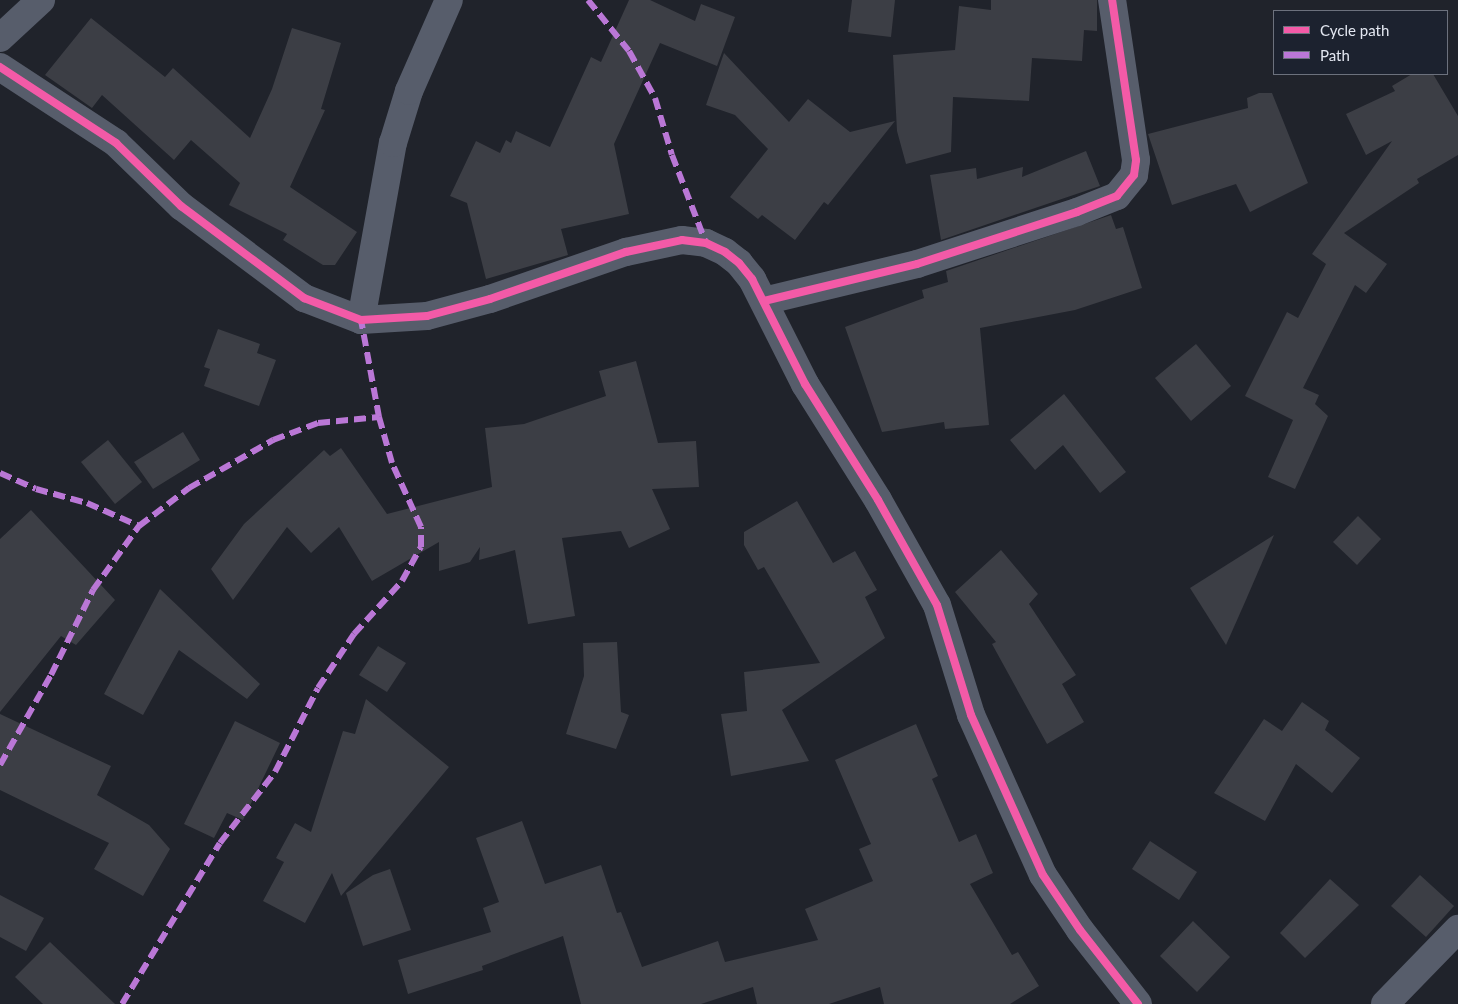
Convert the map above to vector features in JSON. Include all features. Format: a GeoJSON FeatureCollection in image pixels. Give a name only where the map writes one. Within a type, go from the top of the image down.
{"type":"FeatureCollection","features":[{"type":"Feature","properties":{"kind":"street"},"geometry":{"type":"LineString","coordinates":[[0,38],[40,0]]}},
{"type":"Feature","properties":{"kind":"street"},"geometry":{"type":"LineString","coordinates":[[362,320],[393,143],[409,91],[449,0]]}},
{"type":"Feature","properties":{"kind":"street"},"geometry":{"type":"LineString","coordinates":[[764,301],[917,264],[1077,212],[1117,196],[1134,175],[1136,160],[1112,0]]}},
{"type":"Feature","properties":{"kind":"street"},"geometry":{"type":"LineString","coordinates":[[0,67],[116,143],[182,206],[304,298],[362,320],[427,316],[490,300],[626,252],[682,240],[706,243],[725,252],[748,274],[764,301],[805,384],[878,500],[936,605],[971,716],[1043,875],[1080,930],[1138,1004]]}},
{"type":"Feature","properties":{"kind":"street"},"geometry":{"type":"LineString","coordinates":[[1385,1004],[1458,929]]}},
{"type":"Feature","properties":{"kind":"building"},"geometry":{"type":"Polygon","coordinates":[[[629,0],[650,0],[695,21],[701,4],[735,17],[717,66],[660,43],[614,144],[629,214],[561,229],[568,255],[486,279],[467,203],[450,196],[476,141],[500,153],[506,140],[511,143],[516,131],[550,147],[591,57],[601,62],[629,0]]]}},
{"type":"Feature","properties":{"kind":"building"},"geometry":{"type":"Polygon","coordinates":[[[852,0],[895,0],[891,37],[848,32],[852,0]]]}},
{"type":"Feature","properties":{"kind":"building"},"geometry":{"type":"Polygon","coordinates":[[[991,0],[1097,0],[1097,31],[1084,30],[1082,61],[1032,58],[1029,101],[953,97],[951,152],[906,164],[897,131],[893,55],[955,50],[959,6],[991,10],[991,0]]]}},
{"type":"Feature","properties":{"kind":"building"},"geometry":{"type":"Polygon","coordinates":[[[91,18],[165,77],[173,68],[250,138],[272,89],[292,28],[341,43],[321,109],[325,110],[290,187],[357,232],[335,265],[323,265],[283,240],[287,234],[229,205],[240,183],[191,140],[174,160],[102,95],[92,108],[45,75],[91,18]]]}},
{"type":"Feature","properties":{"kind":"building"},"geometry":{"type":"Polygon","coordinates":[[[724,53],[789,122],[808,99],[850,132],[895,121],[828,205],[824,202],[795,240],[762,215],[758,219],[730,197],[768,149],[735,115],[706,105],[724,53]]]}},
{"type":"Feature","properties":{"kind":"building"},"geometry":{"type":"Polygon","coordinates":[[[1410,75],[1434,75],[1458,116],[1458,155],[1417,179],[1419,183],[1344,233],[1387,264],[1366,293],[1355,285],[1303,388],[1319,395],[1315,404],[1328,416],[1295,489],[1268,477],[1293,420],[1245,396],[1287,312],[1298,318],[1326,264],[1312,254],[1392,141],[1366,155],[1346,114],[1395,91],[1392,86],[1410,75]]]}},
{"type":"Feature","properties":{"kind":"building"},"geometry":{"type":"Polygon","coordinates":[[[1259,93],[1272,93],[1308,183],[1250,212],[1236,184],[1172,205],[1148,134],[1248,108],[1247,98],[1259,93]]]}},
{"type":"Feature","properties":{"kind":"building"},"geometry":{"type":"Polygon","coordinates":[[[1086,151],[1100,186],[941,240],[930,175],[976,168],[977,179],[1023,167],[1022,177],[1086,151]]]}},
{"type":"Feature","properties":{"kind":"building"},"geometry":{"type":"Polygon","coordinates":[[[1111,215],[1116,229],[1123,227],[1142,288],[1075,310],[980,328],[989,425],[945,429],[944,422],[882,432],[845,327],[924,298],[922,290],[948,282],[946,271],[1111,215]]]}},
{"type":"Feature","properties":{"kind":"building"},"geometry":{"type":"Polygon","coordinates":[[[218,329],[260,344],[257,353],[276,360],[259,406],[204,386],[210,369],[204,367],[218,329]]]}},
{"type":"Feature","properties":{"kind":"building"},"geometry":{"type":"Polygon","coordinates":[[[1196,344],[1231,386],[1191,421],[1155,378],[1196,344]]]}},
{"type":"Feature","properties":{"kind":"building"},"geometry":{"type":"Polygon","coordinates":[[[636,361],[658,443],[696,441],[699,487],[652,489],[670,529],[629,548],[621,531],[562,538],[575,616],[528,624],[515,550],[479,560],[480,547],[470,562],[439,571],[439,542],[372,581],[339,527],[311,553],[287,527],[233,600],[211,569],[244,524],[324,450],[330,456],[341,448],[387,514],[492,487],[485,428],[524,424],[606,396],[599,371],[636,361]]]}},
{"type":"Feature","properties":{"kind":"building"},"geometry":{"type":"Polygon","coordinates":[[[1064,394],[1126,472],[1100,493],[1063,445],[1035,470],[1010,440],[1064,394]]]}},
{"type":"Feature","properties":{"kind":"building"},"geometry":{"type":"Polygon","coordinates":[[[183,432],[200,460],[153,489],[134,462],[183,432]]]}},
{"type":"Feature","properties":{"kind":"building"},"geometry":{"type":"Polygon","coordinates":[[[108,440],[142,482],[115,504],[81,462],[108,440]]]}},
{"type":"Feature","properties":{"kind":"building"},"geometry":{"type":"Polygon","coordinates":[[[797,501],[833,563],[855,551],[877,590],[865,597],[885,638],[782,710],[809,761],[731,776],[721,714],[747,711],[744,672],[820,663],[764,567],[758,570],[744,545],[744,532],[797,501]]]}},
{"type":"Feature","properties":{"kind":"building"},"geometry":{"type":"Polygon","coordinates":[[[31,510],[115,600],[76,645],[61,636],[0,712],[0,539],[31,510]]]}},
{"type":"Feature","properties":{"kind":"building"},"geometry":{"type":"Polygon","coordinates":[[[1358,516],[1381,539],[1357,565],[1333,542],[1358,516]]]}},
{"type":"Feature","properties":{"kind":"building"},"geometry":{"type":"Polygon","coordinates":[[[1274,535],[1245,602],[1226,645],[1190,588],[1274,535]]]}},
{"type":"Feature","properties":{"kind":"building"},"geometry":{"type":"Polygon","coordinates":[[[1001,550],[1038,594],[1029,604],[1076,675],[1062,684],[1084,722],[1047,744],[992,644],[996,642],[955,592],[1001,550]]]}},
{"type":"Feature","properties":{"kind":"building"},"geometry":{"type":"Polygon","coordinates":[[[160,589],[260,684],[247,699],[179,650],[143,715],[104,694],[160,589]]]}},
{"type":"Feature","properties":{"kind":"building"},"geometry":{"type":"Polygon","coordinates":[[[617,642],[621,712],[629,715],[616,749],[566,734],[584,676],[583,643],[617,642]]]}},
{"type":"Feature","properties":{"kind":"building"},"geometry":{"type":"Polygon","coordinates":[[[378,646],[406,663],[387,692],[359,675],[378,646]]]}},
{"type":"Feature","properties":{"kind":"building"},"geometry":{"type":"Polygon","coordinates":[[[366,699],[449,767],[341,896],[332,873],[305,923],[263,901],[284,862],[276,858],[295,823],[311,832],[343,731],[355,734],[366,699]]]}},
{"type":"Feature","properties":{"kind":"building"},"geometry":{"type":"Polygon","coordinates":[[[1302,702],[1329,721],[1325,730],[1360,758],[1332,793],[1296,764],[1265,821],[1214,793],[1264,719],[1282,731],[1302,702]]]}},
{"type":"Feature","properties":{"kind":"building"},"geometry":{"type":"Polygon","coordinates":[[[0,714],[111,766],[97,795],[149,825],[170,849],[143,896],[94,869],[109,843],[0,790],[0,714]]]}},
{"type":"Feature","properties":{"kind":"building"},"geometry":{"type":"Polygon","coordinates":[[[235,721],[280,743],[243,820],[227,813],[214,838],[184,824],[235,721]]]}},
{"type":"Feature","properties":{"kind":"building"},"geometry":{"type":"Polygon","coordinates":[[[916,724],[938,776],[932,779],[959,842],[976,834],[993,873],[970,884],[1012,955],[1018,952],[1039,986],[1010,1004],[884,1004],[880,987],[829,1004],[757,1004],[753,987],[701,1004],[581,1004],[563,936],[482,966],[483,970],[408,994],[398,960],[491,932],[483,908],[499,902],[476,838],[522,821],[545,884],[601,865],[617,913],[621,912],[642,967],[718,941],[725,962],[818,940],[805,909],[873,881],[859,849],[871,844],[835,760],[916,724]]]}},
{"type":"Feature","properties":{"kind":"building"},"geometry":{"type":"Polygon","coordinates":[[[1150,841],[1197,872],[1179,900],[1132,869],[1150,841]]]}},
{"type":"Feature","properties":{"kind":"building"},"geometry":{"type":"Polygon","coordinates":[[[390,869],[411,930],[363,946],[346,893],[373,875],[390,869]]]}},
{"type":"Feature","properties":{"kind":"building"},"geometry":{"type":"Polygon","coordinates":[[[1420,875],[1454,906],[1426,937],[1391,906],[1420,875]]]}},
{"type":"Feature","properties":{"kind":"building"},"geometry":{"type":"Polygon","coordinates":[[[1330,879],[1359,905],[1305,958],[1280,933],[1330,879]]]}},
{"type":"Feature","properties":{"kind":"building"},"geometry":{"type":"Polygon","coordinates":[[[0,895],[44,918],[26,951],[0,937],[0,895]]]}},
{"type":"Feature","properties":{"kind":"building"},"geometry":{"type":"Polygon","coordinates":[[[1193,921],[1230,957],[1197,992],[1160,956],[1193,921]]]}},
{"type":"Feature","properties":{"kind":"building"},"geometry":{"type":"Polygon","coordinates":[[[50,942],[115,1004],[43,1004],[15,977],[50,942]]]}},
{"type":"Feature","properties":{"kind":"marked path"},"geometry":{"type":"LineString","coordinates":[[588,0],[629,51],[655,98],[672,155],[706,243]]}},
{"type":"Feature","properties":{"kind":"marked path"},"geometry":{"type":"LineString","coordinates":[[122,1004],[220,843],[275,772],[318,688],[354,634],[402,581],[421,547],[421,527],[392,463],[379,417],[361,320]]}},
{"type":"Feature","properties":{"kind":"marked path"},"geometry":{"type":"LineString","coordinates":[[0,765],[51,675],[93,590],[139,526],[189,488],[273,440],[318,423],[379,417]]}},
{"type":"Feature","properties":{"kind":"marked path"},"geometry":{"type":"LineString","coordinates":[[0,473],[36,489],[87,503],[139,526]]}},
{"type":"Feature","properties":{"kind":"cycle path"},"geometry":{"type":"LineString","coordinates":[[764,301],[917,264],[1077,212],[1117,196],[1134,175],[1136,160],[1112,0]]}},
{"type":"Feature","properties":{"kind":"cycle path"},"geometry":{"type":"LineString","coordinates":[[0,67],[116,143],[181,206],[304,298],[361,320],[427,316],[490,299],[626,252],[682,240],[706,243],[725,252],[739,263],[752,279],[805,384],[878,500],[937,605],[971,715],[1043,875],[1080,930],[1138,1004]]}}]}
